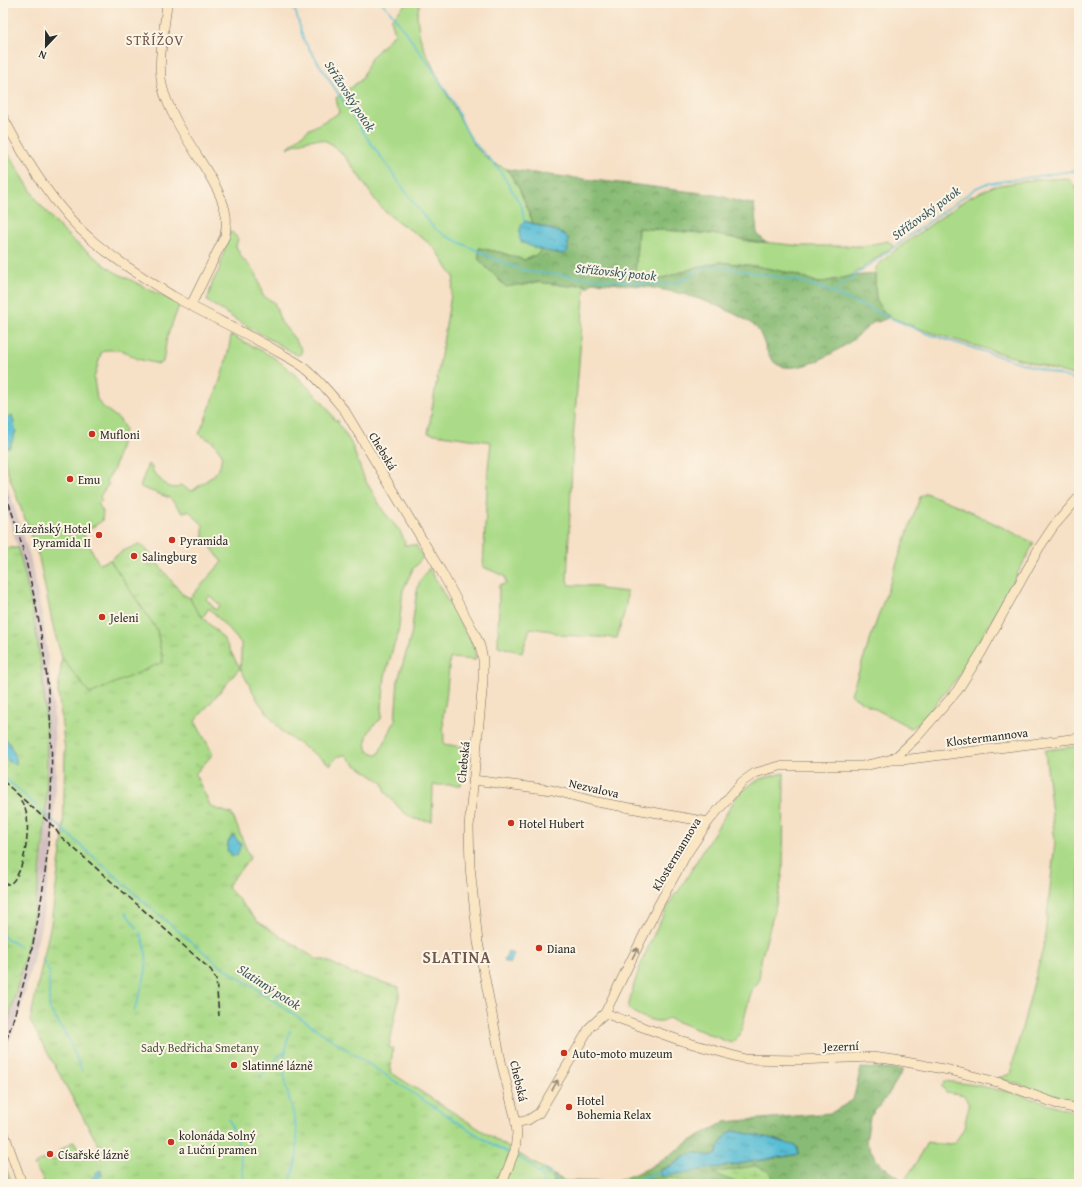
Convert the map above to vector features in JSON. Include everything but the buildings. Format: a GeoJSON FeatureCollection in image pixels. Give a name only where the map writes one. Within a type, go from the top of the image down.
{"type":"FeatureCollection","features":[{"type":"Feature","properties":{"kind":"street"},"geometry":{"type":"LineString","coordinates":[[166,3],[160,68],[162,85],[177,120],[214,183],[222,201],[226,216],[224,236],[191,305]]}},
{"type":"Feature","properties":{"kind":"street","name":"Chebská"},"geometry":{"type":"LineString","coordinates":[[3,117],[20,149],[64,212],[92,240],[132,271],[191,305],[263,342],[306,368],[345,411],[456,598],[475,634],[483,658],[483,682],[473,780],[469,839],[470,867],[475,918],[487,990],[501,1061],[516,1123],[517,1138],[515,1150],[502,1184]]}},
{"type":"Feature","properties":{"kind":"street"},"geometry":{"type":"LineString","coordinates":[[890,760],[898,755],[916,738],[957,691],[981,653],[1039,548],[1053,526],[1079,497]]}},
{"type":"Feature","properties":{"kind":"street","name":"Klostermannova"},"geometry":{"type":"LineString","coordinates":[[516,1123],[528,1120],[539,1113],[590,1027],[605,1013],[686,855],[708,822],[742,782],[750,776],[766,769],[780,766],[863,766],[890,760],[902,760],[1079,738]]}},
{"type":"Feature","properties":{"kind":"street","name":"Nezvalova"},"geometry":{"type":"LineString","coordinates":[[473,780],[552,790],[597,802],[708,822]]}},
{"type":"Feature","properties":{"kind":"street","name":"Jezerní"},"geometry":{"type":"LineString","coordinates":[[605,1013],[679,1040],[745,1059],[798,1060],[872,1057],[895,1060],[949,1070],[1001,1083],[1060,1105],[1079,1109]]}},
{"type":"Feature","properties":{"kind":"street"},"geometry":{"type":"LineString","coordinates":[[3,1130],[22,1184]]}},
{"type":"Feature","properties":{"kind":"shaded area"},"geometry":{"type":"Polygon","coordinates":[[[3,472],[30,556],[43,619],[53,699],[56,776],[53,850],[41,927],[22,1005],[3,1063],[3,1036],[21,977],[37,899],[44,849],[47,776],[46,723],[40,660],[34,620],[21,559],[3,500],[3,472]]]}},
{"type":"Feature","properties":{"kind":"green space"},"geometry":{"type":"Polygon","coordinates":[[[407,3],[420,3],[417,14],[419,34],[439,80],[475,146],[493,163],[507,169],[519,188],[533,223],[525,221],[526,244],[541,249],[538,254],[524,260],[503,253],[479,248],[479,260],[522,286],[537,282],[570,286],[585,284],[573,441],[567,582],[569,585],[599,586],[601,589],[627,592],[626,606],[617,638],[561,635],[551,631],[530,628],[522,653],[498,646],[499,585],[506,584],[505,576],[483,567],[488,469],[491,442],[428,433],[454,277],[435,249],[429,243],[393,218],[380,206],[349,162],[335,147],[328,142],[317,139],[307,140],[287,148],[308,130],[339,113],[336,98],[361,80],[371,58],[395,33],[391,19],[407,3]]]}},
{"type":"Feature","properties":{"kind":"green space"},"geometry":{"type":"Polygon","coordinates":[[[3,145],[38,202],[61,229],[75,242],[113,271],[176,303],[179,306],[167,337],[163,362],[159,364],[137,359],[120,350],[105,350],[101,353],[94,379],[97,399],[102,406],[120,420],[125,429],[114,469],[106,481],[109,484],[100,497],[102,501],[98,503],[103,512],[102,521],[83,533],[99,564],[110,560],[157,630],[163,663],[90,694],[62,658],[54,631],[39,558],[7,470],[3,447],[10,447],[12,415],[3,420],[3,145]]]}},
{"type":"Feature","properties":{"kind":"green space"},"geometry":{"type":"Polygon","coordinates":[[[507,169],[706,194],[754,204],[757,233],[765,242],[755,242],[712,234],[638,228],[635,277],[660,279],[697,267],[720,262],[756,266],[791,273],[819,283],[851,276],[875,274],[876,298],[880,307],[890,317],[878,322],[875,321],[854,339],[822,359],[803,366],[785,367],[778,365],[772,360],[761,335],[752,324],[734,313],[715,305],[676,292],[635,285],[593,282],[587,288],[585,284],[570,286],[537,282],[506,287],[479,260],[479,248],[503,253],[524,260],[538,254],[541,249],[561,254],[568,238],[556,231],[533,223],[519,188],[507,169]]]}},
{"type":"Feature","properties":{"kind":"green space"},"geometry":{"type":"Polygon","coordinates":[[[1068,178],[1079,192],[1079,377],[923,330],[890,317],[876,302],[875,270],[878,265],[894,251],[968,198],[994,186],[1032,180],[1068,178]]]}},
{"type":"Feature","properties":{"kind":"green space"},"geometry":{"type":"Polygon","coordinates":[[[638,228],[712,234],[755,242],[801,246],[862,246],[888,241],[893,246],[851,276],[819,283],[791,273],[756,266],[720,262],[697,267],[660,279],[635,277],[638,228]]]}},
{"type":"Feature","properties":{"kind":"green space"},"geometry":{"type":"Polygon","coordinates":[[[232,232],[238,239],[236,246],[242,258],[256,273],[263,296],[274,302],[281,322],[302,350],[300,355],[297,355],[235,319],[207,301],[213,281],[219,270],[229,233],[232,232]]]}},
{"type":"Feature","properties":{"kind":"green space"},"geometry":{"type":"Polygon","coordinates":[[[231,335],[268,354],[288,369],[317,396],[331,413],[334,420],[339,421],[338,423],[351,443],[364,478],[384,512],[400,531],[405,543],[404,545],[416,545],[423,557],[413,569],[403,590],[398,635],[385,676],[381,719],[368,733],[366,741],[368,751],[378,755],[395,721],[398,680],[411,636],[416,596],[419,583],[429,568],[474,647],[476,660],[450,658],[443,715],[444,744],[469,748],[467,767],[461,785],[433,785],[432,821],[414,819],[403,812],[386,793],[383,783],[353,763],[345,755],[336,758],[331,765],[283,733],[258,701],[240,668],[241,643],[209,608],[203,617],[196,611],[192,604],[190,598],[222,562],[203,536],[203,525],[189,511],[182,512],[170,498],[140,487],[148,464],[151,466],[154,473],[168,487],[177,488],[180,485],[192,491],[213,476],[220,467],[222,454],[213,442],[199,434],[218,385],[231,335]],[[210,596],[206,599],[216,610],[220,605],[210,596]]]}},
{"type":"Feature","properties":{"kind":"green space"},"geometry":{"type":"Polygon","coordinates":[[[926,493],[959,506],[1034,543],[995,615],[958,677],[920,722],[911,728],[855,698],[851,694],[920,497],[926,493]]]}},
{"type":"Feature","properties":{"kind":"green space","name":"Sady Bedřicha Smetany"},"geometry":{"type":"Polygon","coordinates":[[[139,544],[146,549],[182,594],[190,598],[200,615],[223,638],[240,668],[195,721],[213,754],[195,774],[211,807],[232,814],[250,858],[227,886],[257,921],[318,960],[325,960],[354,974],[399,987],[399,996],[389,1048],[393,1048],[390,1072],[554,1175],[552,1184],[39,1184],[44,1181],[34,1165],[50,1156],[53,1161],[62,1156],[59,1151],[74,1141],[83,1157],[100,1148],[30,1021],[51,923],[63,837],[65,751],[58,691],[62,658],[90,694],[163,662],[157,630],[110,560],[123,551],[139,544]]]}},
{"type":"Feature","properties":{"kind":"green space"},"geometry":{"type":"Polygon","coordinates":[[[3,548],[18,548],[32,609],[44,695],[47,745],[47,794],[43,843],[29,940],[3,1036],[3,756],[9,762],[10,744],[3,735],[3,548]]]}},
{"type":"Feature","properties":{"kind":"green space"},"geometry":{"type":"Polygon","coordinates":[[[1079,746],[1079,1103],[998,1078],[1010,1074],[1044,944],[1055,842],[1045,750],[1079,746]]]}},
{"type":"Feature","properties":{"kind":"green space"},"geometry":{"type":"Polygon","coordinates":[[[784,773],[783,871],[778,897],[761,960],[759,981],[753,988],[750,996],[740,1035],[731,1043],[668,1018],[662,1021],[654,1021],[634,1013],[628,1008],[636,978],[653,935],[675,894],[678,892],[738,795],[760,779],[784,773]]]}},
{"type":"Feature","properties":{"kind":"green space"},"geometry":{"type":"Polygon","coordinates":[[[861,1068],[903,1070],[888,1095],[870,1117],[866,1142],[878,1162],[907,1184],[552,1184],[554,1175],[565,1181],[615,1182],[647,1169],[700,1135],[725,1122],[831,1113],[853,1100],[861,1068]],[[734,1131],[718,1148],[716,1155],[707,1156],[698,1153],[690,1154],[670,1166],[661,1169],[661,1176],[796,1155],[779,1140],[734,1131]]]}},
{"type":"Feature","properties":{"kind":"green space"},"geometry":{"type":"Polygon","coordinates":[[[945,1081],[1014,1093],[1079,1113],[1079,1184],[907,1184],[904,1181],[917,1162],[927,1142],[942,1145],[955,1143],[964,1128],[969,1105],[964,1095],[946,1092],[941,1085],[945,1081]]]}},
{"type":"Feature","properties":{"kind":"green space"},"geometry":{"type":"Polygon","coordinates":[[[3,1161],[12,1184],[3,1184],[3,1161]]]}},
{"type":"Feature","properties":{"kind":"green space"},"geometry":{"type":"Polygon","coordinates":[[[754,1166],[768,1171],[777,1184],[740,1184],[713,1173],[754,1166]]]}},
{"type":"Feature","properties":{"kind":"green space"},"geometry":{"type":"Polygon","coordinates":[[[671,1178],[688,1184],[635,1184],[647,1180],[671,1178]]]}},
{"type":"Feature","properties":{"kind":"water"},"geometry":{"type":"Polygon","coordinates":[[[525,221],[564,234],[568,238],[568,251],[565,254],[548,252],[531,247],[521,242],[521,225],[525,221]]]}},
{"type":"Feature","properties":{"kind":"water"},"geometry":{"type":"Polygon","coordinates":[[[12,415],[16,431],[10,447],[3,447],[3,420],[12,415]]]}},
{"type":"Feature","properties":{"kind":"water"},"geometry":{"type":"Polygon","coordinates":[[[3,735],[16,758],[16,765],[9,762],[3,756],[3,735]]]}},
{"type":"Feature","properties":{"kind":"water"},"geometry":{"type":"Polygon","coordinates":[[[233,835],[241,844],[237,856],[232,855],[227,851],[228,842],[233,835]]]}},
{"type":"Feature","properties":{"kind":"water"},"geometry":{"type":"Polygon","coordinates":[[[508,951],[514,954],[510,964],[504,961],[508,951]]]}},
{"type":"Feature","properties":{"kind":"water"},"geometry":{"type":"Polygon","coordinates":[[[734,1131],[769,1138],[796,1146],[799,1154],[661,1176],[659,1171],[674,1164],[689,1154],[700,1153],[708,1156],[716,1155],[725,1137],[734,1131]]]}},
{"type":"Feature","properties":{"kind":"water"},"geometry":{"type":"Polygon","coordinates":[[[99,1170],[101,1170],[102,1175],[96,1180],[95,1184],[88,1184],[99,1170]]]}},
{"type":"Feature","properties":{"kind":"waterway","name":"Střížovský potok"},"geometry":{"type":"LineString","coordinates":[[290,3],[296,13],[304,41],[365,135],[421,213],[434,228],[446,236],[510,266],[532,272],[661,285],[677,283],[707,266],[717,266],[804,282],[832,292],[976,188],[985,184],[1072,171],[1079,172]]}},
{"type":"Feature","properties":{"kind":"waterway"},"geometry":{"type":"LineString","coordinates":[[382,3],[390,11],[431,67],[453,102],[468,134],[477,146],[499,169],[522,207],[524,221]]}},
{"type":"Feature","properties":{"kind":"waterway"},"geometry":{"type":"LineString","coordinates":[[833,293],[925,333],[1079,381]]}},
{"type":"Feature","properties":{"kind":"waterway","name":"Slatinný potok"},"geometry":{"type":"LineString","coordinates":[[3,776],[160,916],[217,963],[420,1098],[485,1140],[510,1154]]}},
{"type":"Feature","properties":{"kind":"waterway"},"geometry":{"type":"LineString","coordinates":[[126,913],[137,928]]}},
{"type":"Feature","properties":{"kind":"waterway"},"geometry":{"type":"LineString","coordinates":[[134,1011],[146,972],[146,953],[140,932]]}},
{"type":"Feature","properties":{"kind":"waterway"},"geometry":{"type":"LineString","coordinates":[[3,936],[20,947]]}},
{"type":"Feature","properties":{"kind":"waterway"},"geometry":{"type":"LineString","coordinates":[[41,958],[49,972],[49,1008],[68,1038],[82,1071]]}},
{"type":"Feature","properties":{"kind":"waterway"},"geometry":{"type":"LineString","coordinates":[[288,1184],[292,1177],[297,1152],[296,1126],[287,1091],[285,1076],[285,1052],[290,1030]]}},
{"type":"Feature","properties":{"kind":"waterway"},"geometry":{"type":"LineString","coordinates":[[260,1078],[280,1055],[286,1051]]}},
{"type":"Feature","properties":{"kind":"waterway"},"geometry":{"type":"LineString","coordinates":[[229,1119],[238,1144],[245,1184]]}},
{"type":"Feature","properties":{"kind":"waterway","name":"Slatinný potok"},"geometry":{"type":"LineString","coordinates":[[516,1156],[533,1167],[539,1174],[544,1184]]}},
{"type":"Feature","properties":{"kind":"waterway"},"geometry":{"type":"LineString","coordinates":[[539,1172],[545,1171],[559,1184]]}},
{"type":"Feature","properties":{"kind":"waterway"},"geometry":{"type":"LineString","coordinates":[[627,1184],[659,1173]]}},
{"type":"Feature","properties":{"kind":"railway"},"geometry":{"type":"LineString","coordinates":[[3,486],[23,549],[38,619],[47,681],[51,743],[51,806],[46,868],[36,929],[22,990],[3,1050]]}},
{"type":"Feature","properties":{"kind":"railway"},"geometry":{"type":"LineString","coordinates":[[3,781],[54,827],[60,836],[211,970],[216,979],[219,1016]]}},
{"type":"Feature","properties":{"kind":"railway"},"geometry":{"type":"LineString","coordinates":[[3,884],[10,884],[15,878],[19,871],[25,852],[27,816],[20,799]]}},
{"type":"Feature","properties":{"kind":"place","name":"Mufloni"},"geometry":{"type":"Point","coordinates":[92,434]}},
{"type":"Feature","properties":{"kind":"place","name":"Emu"},"geometry":{"type":"Point","coordinates":[70,479]}},
{"type":"Feature","properties":{"kind":"place","name":"Lázeňský Hotel Pyramida II"},"geometry":{"type":"Point","coordinates":[99,535]}},
{"type":"Feature","properties":{"kind":"place","name":"Pyramida"},"geometry":{"type":"Point","coordinates":[172,540]}},
{"type":"Feature","properties":{"kind":"place","name":"Salingburg"},"geometry":{"type":"Point","coordinates":[134,556]}},
{"type":"Feature","properties":{"kind":"place","name":"Jeleni"},"geometry":{"type":"Point","coordinates":[102,617]}},
{"type":"Feature","properties":{"kind":"place","name":"Hotel Hubert"},"geometry":{"type":"Point","coordinates":[511,823]}},
{"type":"Feature","properties":{"kind":"place","name":"Diana"},"geometry":{"type":"Point","coordinates":[539,948]}},
{"type":"Feature","properties":{"kind":"place","name":"Auto-moto muzeum"},"geometry":{"type":"Point","coordinates":[564,1053]}},
{"type":"Feature","properties":{"kind":"place","name":"Slatinné lázně"},"geometry":{"type":"Point","coordinates":[234,1065]}},
{"type":"Feature","properties":{"kind":"place","name":"Hotel Bohemia Relax"},"geometry":{"type":"Point","coordinates":[569,1107]}},
{"type":"Feature","properties":{"kind":"place","name":"kolonáda Solný a Luční pramen"},"geometry":{"type":"Point","coordinates":[171,1142]}},
{"type":"Feature","properties":{"kind":"place","name":"Císařské lázně"},"geometry":{"type":"Point","coordinates":[50,1154]}},
{"type":"Feature","properties":{"kind":"district","name":"STŘÍŽOV"},"geometry":{"type":"Point","coordinates":[155,40]}},
{"type":"Feature","properties":{"kind":"district","name":"SLATINA"},"geometry":{"type":"Point","coordinates":[457,957]}}]}
